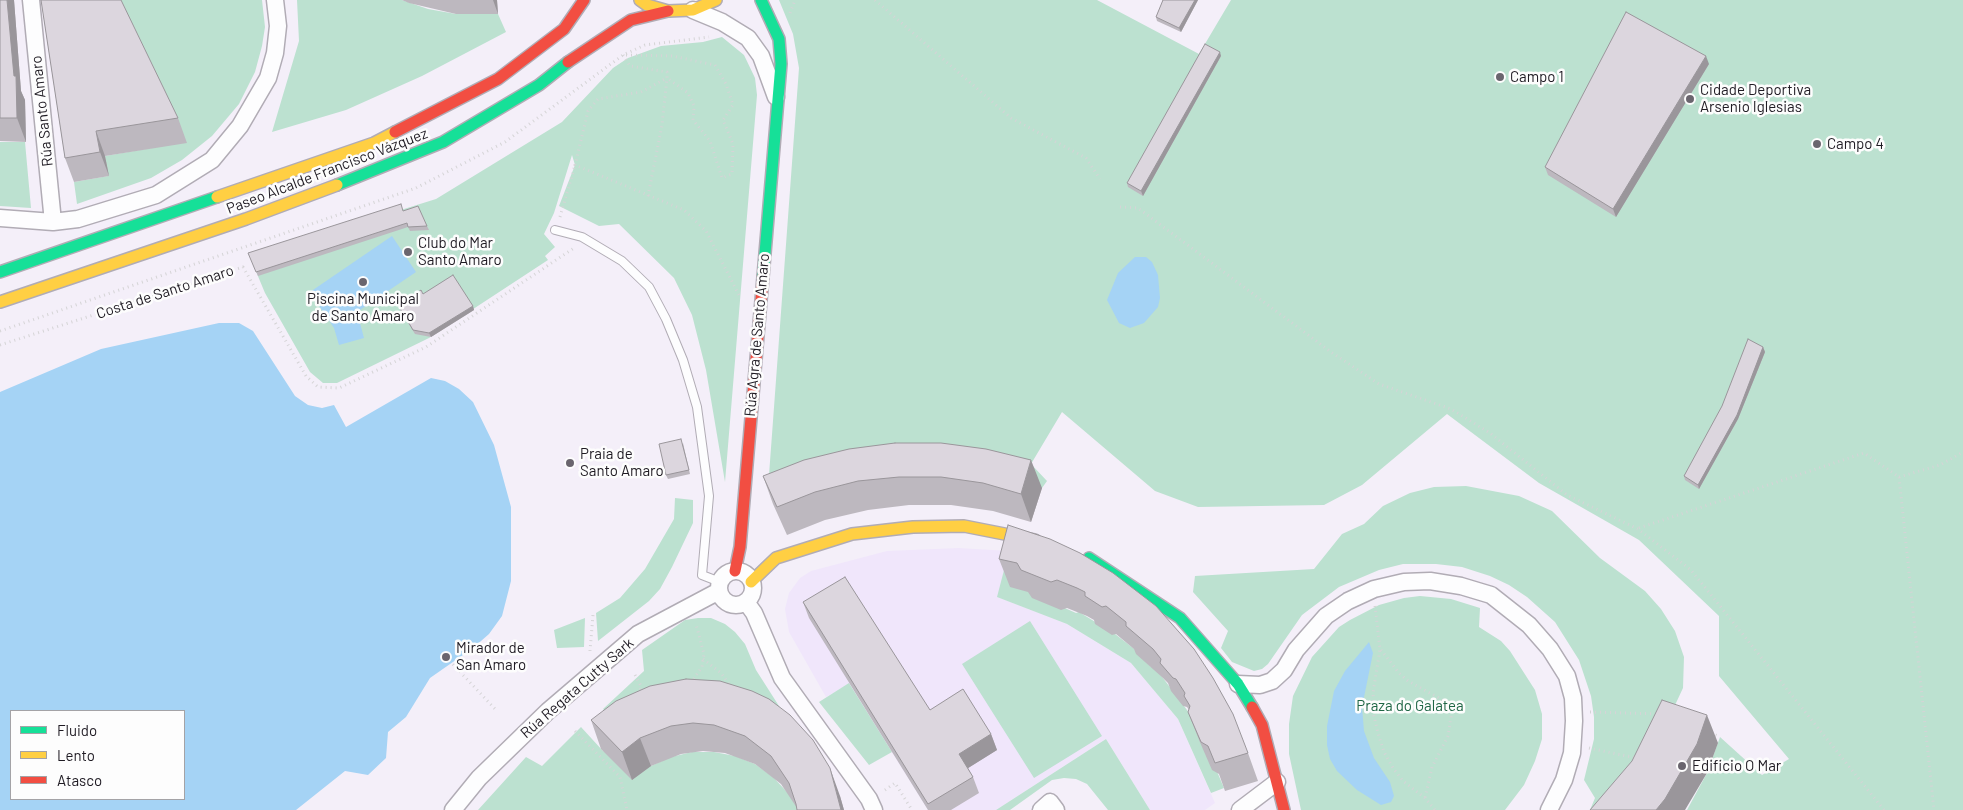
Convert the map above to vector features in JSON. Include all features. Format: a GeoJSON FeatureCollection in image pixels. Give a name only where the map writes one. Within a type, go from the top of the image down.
{"type":"FeatureCollection","features":[{"type":"Feature","properties":{"kind":"main road","name":"Paseo Alcalde Francisco Vázquez"},"geometry":{"type":"LineString","coordinates":[[0,272],[374,142],[450,106],[498,79],[564,29],[584,0]]}},
{"type":"Feature","properties":{"kind":"main road"},"geometry":{"type":"LineString","coordinates":[[640,0],[647,5],[668,11],[693,10],[716,0]]}},
{"type":"Feature","properties":{"kind":"main road","name":"Rúa Agra de Santo Amaro"},"geometry":{"type":"LineString","coordinates":[[735,571],[740,547],[781,64],[779,39],[761,0]]}},
{"type":"Feature","properties":{"kind":"main road","name":"Paseo Alcalde Francisco Vázquez"},"geometry":{"type":"LineString","coordinates":[[0,302],[246,219],[386,168],[443,142],[496,112],[539,85],[580,53],[632,20],[668,11]]}},
{"type":"Feature","properties":{"kind":"main road"},"geometry":{"type":"LineString","coordinates":[[751,582],[776,558],[852,534],[913,527],[964,526],[1045,542]]}},
{"type":"Feature","properties":{"kind":"main road"},"geometry":{"type":"LineString","coordinates":[[1080,555],[1127,582],[1180,618],[1238,684],[1262,725],[1284,810]]}},
{"type":"Feature","properties":{"kind":"street","name":"Rúa Santo Amaro"},"geometry":{"type":"LineString","coordinates":[[31,0],[53,222]]}},
{"type":"Feature","properties":{"kind":"street"},"geometry":{"type":"LineString","coordinates":[[0,218],[53,222],[78,219],[156,195],[212,160],[240,126],[268,78],[278,26],[275,0]]}},
{"type":"Feature","properties":{"kind":"street","name":"Rúa Agra de Santo Amaro"},"geometry":{"type":"LineString","coordinates":[[693,10],[722,22],[748,38],[761,56],[777,99]]}},
{"type":"Feature","properties":{"kind":"street"},"geometry":{"type":"LineString","coordinates":[[735,571],[744,574],[751,582],[752,593],[746,602],[735,605],[722,599],[720,586],[726,575],[735,571]]}},
{"type":"Feature","properties":{"kind":"street"},"geometry":{"type":"LineString","coordinates":[[1238,684],[1260,685],[1272,681],[1326,616],[1348,601],[1374,589],[1404,582],[1430,581],[1462,586],[1491,595],[1529,625],[1550,649],[1567,676],[1573,698],[1572,752],[1564,780],[1549,810]]}},
{"type":"Feature","properties":{"kind":"street","name":"Rúa Regata Cutty Sark"},"geometry":{"type":"LineString","coordinates":[[453,810],[480,778],[548,711],[638,634],[720,586]]}},
{"type":"Feature","properties":{"kind":"street"},"geometry":{"type":"LineString","coordinates":[[746,602],[754,613],[782,678],[869,799],[876,802]]}},
{"type":"Feature","properties":{"kind":"street"},"geometry":{"type":"LineString","coordinates":[[1240,810],[1277,782]]}},
{"type":"Feature","properties":{"kind":"street"},"geometry":{"type":"LineString","coordinates":[[1041,810],[1050,802],[1056,810]]}},
{"type":"Feature","properties":{"kind":"lane"},"geometry":{"type":"LineString","coordinates":[[556,230],[582,237],[622,261],[649,287],[666,319],[683,360],[697,408],[709,496],[702,576],[720,586]]}},
{"type":"Feature","properties":{"kind":"path"},"geometry":{"type":"LineString","coordinates":[[875,0],[1011,118],[1086,158],[1100,179]]}},
{"type":"Feature","properties":{"kind":"path"},"geometry":{"type":"LineString","coordinates":[[648,196],[662,125],[667,72],[630,66],[623,55],[672,56],[715,65],[726,84],[733,105],[722,120],[732,144],[732,174],[722,178],[710,141],[693,120],[694,106],[688,93],[667,78]]}},
{"type":"Feature","properties":{"kind":"path"},"geometry":{"type":"LineString","coordinates":[[556,230],[588,111],[598,99],[642,92],[667,78]]}},
{"type":"Feature","properties":{"kind":"path"},"geometry":{"type":"LineString","coordinates":[[575,165],[684,210],[706,231],[741,300]]}},
{"type":"Feature","properties":{"kind":"path"},"geometry":{"type":"LineString","coordinates":[[1120,206],[1138,208],[1332,352],[1379,384],[1451,408],[1490,433],[1567,495],[1638,529],[1691,570],[1884,810]]}},
{"type":"Feature","properties":{"kind":"path","name":"Costa de Santo Amaro"},"geometry":{"type":"LineString","coordinates":[[0,345],[243,267],[306,376],[318,387],[339,388],[426,347],[573,249],[582,237]]}},
{"type":"Feature","properties":{"kind":"path"},"geometry":{"type":"LineString","coordinates":[[1899,477],[1940,465],[1963,452]]}},
{"type":"Feature","properties":{"kind":"path"},"geometry":{"type":"LineString","coordinates":[[1638,529],[1864,453],[1899,477],[1934,810]]}},
{"type":"Feature","properties":{"kind":"path"},"geometry":{"type":"LineString","coordinates":[[1375,603],[1380,649],[1373,693],[1374,716],[1378,733],[1384,752],[1393,768],[1403,781],[1425,798],[1435,810]]}},
{"type":"Feature","properties":{"kind":"path"},"geometry":{"type":"LineString","coordinates":[[590,652],[593,616]]}},
{"type":"Feature","properties":{"kind":"path"},"geometry":{"type":"LineString","coordinates":[[688,688],[702,666],[703,659],[700,635],[694,621]]}},
{"type":"Feature","properties":{"kind":"path"},"geometry":{"type":"LineString","coordinates":[[1380,649],[1399,673],[1408,681],[1447,703],[1450,709],[1451,717],[1448,736],[1428,778],[1425,798]]}},
{"type":"Feature","properties":{"kind":"path"},"geometry":{"type":"LineString","coordinates":[[446,657],[497,711]]}},
{"type":"Feature","properties":{"kind":"path"},"geometry":{"type":"LineString","coordinates":[[703,659],[721,674],[735,691]]}},
{"type":"Feature","properties":{"kind":"path"},"geometry":{"type":"LineString","coordinates":[[636,675],[641,686],[638,702]]}},
{"type":"Feature","properties":{"kind":"path"},"geometry":{"type":"LineString","coordinates":[[1589,712],[1664,714]]}},
{"type":"Feature","properties":{"kind":"path"},"geometry":{"type":"LineString","coordinates":[[1702,728],[1720,737]]}},
{"type":"Feature","properties":{"kind":"path"},"geometry":{"type":"LineString","coordinates":[[575,731],[620,777],[626,810]]}},
{"type":"Feature","properties":{"kind":"path"},"geometry":{"type":"LineString","coordinates":[[1588,748],[1644,760]]}},
{"type":"Feature","properties":{"kind":"path"},"geometry":{"type":"LineString","coordinates":[[876,802],[895,783],[912,810]]}},
{"type":"Feature","properties":{"kind":"shaded area"},"geometry":{"type":"Polygon","coordinates":[[[959,548],[1009,551],[998,597],[1067,624],[1131,663],[1178,719],[1215,803],[1205,810],[1150,810],[1106,739],[996,810],[928,810],[849,684],[826,697],[789,632],[785,609],[789,593],[800,578],[811,571],[887,551],[959,548]]]}},
{"type":"Feature","properties":{"kind":"green space"},"geometry":{"type":"Polygon","coordinates":[[[119,0],[262,0],[265,27],[262,46],[255,72],[239,104],[212,136],[182,160],[151,178],[77,204],[74,182],[108,176],[105,156],[186,142],[119,0]]]}},
{"type":"Feature","properties":{"kind":"green space"},"geometry":{"type":"Polygon","coordinates":[[[297,0],[402,0],[428,9],[456,14],[498,14],[506,32],[422,76],[346,110],[272,132],[299,41],[297,0]]]}},
{"type":"Feature","properties":{"kind":"green space"},"geometry":{"type":"Polygon","coordinates":[[[779,0],[1097,0],[1199,54],[1231,0],[1963,0],[1963,810],[1687,810],[1707,773],[1720,737],[1762,775],[1789,759],[1719,676],[1719,616],[1639,540],[1539,483],[1447,414],[1362,485],[1324,505],[1198,507],[1155,491],[1062,412],[1031,464],[1047,481],[1042,488],[769,475],[799,68],[793,34],[779,0]]]}},
{"type":"Feature","properties":{"kind":"green space"},"geometry":{"type":"Polygon","coordinates":[[[722,37],[744,55],[755,78],[757,95],[725,482],[706,370],[692,315],[674,278],[619,224],[599,226],[559,206],[575,165],[572,155],[554,213],[544,234],[555,247],[545,256],[548,260],[429,338],[337,383],[323,383],[310,372],[265,293],[250,257],[436,199],[562,122],[613,68],[628,58],[661,46],[703,42],[722,37]]]}},
{"type":"Feature","properties":{"kind":"green space"},"geometry":{"type":"Polygon","coordinates":[[[0,142],[25,142],[31,208],[0,206],[0,142]]]}},
{"type":"Feature","properties":{"kind":"green space"},"geometry":{"type":"Polygon","coordinates":[[[1466,486],[1519,496],[1552,511],[1600,558],[1645,591],[1661,609],[1675,631],[1684,657],[1683,688],[1648,763],[1590,810],[1595,798],[1584,780],[1594,739],[1594,717],[1591,696],[1579,660],[1555,622],[1527,597],[1509,585],[1490,576],[1462,567],[1436,564],[1403,564],[1379,570],[1339,587],[1302,615],[1268,664],[1262,669],[1254,671],[1232,662],[1221,648],[1228,631],[1193,592],[1195,576],[1314,569],[1342,534],[1364,524],[1383,506],[1410,493],[1434,487],[1466,486]]]}},
{"type":"Feature","properties":{"kind":"green space"},"geometry":{"type":"Polygon","coordinates":[[[675,498],[693,500],[693,523],[672,567],[660,589],[649,601],[598,641],[596,613],[620,598],[645,569],[674,519],[675,498]]]}},
{"type":"Feature","properties":{"kind":"green space"},"geometry":{"type":"Polygon","coordinates":[[[1009,551],[1031,593],[1076,613],[1079,612],[1115,634],[1137,651],[1151,667],[1154,667],[1196,722],[1224,788],[1211,793],[1178,719],[1131,663],[1067,624],[997,597],[1009,551]]]}},
{"type":"Feature","properties":{"kind":"green space","name":"Praza do Galatea"},"geometry":{"type":"Polygon","coordinates":[[[1420,596],[1451,599],[1480,608],[1479,627],[1501,641],[1510,651],[1535,690],[1542,714],[1542,739],[1524,785],[1505,810],[1301,810],[1289,754],[1289,724],[1293,696],[1312,657],[1339,627],[1350,620],[1379,605],[1420,596]]]}},
{"type":"Feature","properties":{"kind":"green space"},"geometry":{"type":"Polygon","coordinates":[[[585,618],[584,647],[557,648],[554,630],[585,618]]]}},
{"type":"Feature","properties":{"kind":"green space"},"geometry":{"type":"Polygon","coordinates":[[[711,618],[725,624],[735,632],[745,644],[756,670],[786,717],[618,726],[603,709],[644,671],[642,650],[685,620],[711,618]]]}},
{"type":"Feature","properties":{"kind":"green space"},"geometry":{"type":"Polygon","coordinates":[[[1030,621],[1102,736],[1034,778],[962,664],[1030,621]]]}},
{"type":"Feature","properties":{"kind":"green space"},"geometry":{"type":"Polygon","coordinates":[[[849,683],[892,752],[869,765],[819,702],[849,683]]]}},
{"type":"Feature","properties":{"kind":"green space"},"geometry":{"type":"Polygon","coordinates":[[[581,727],[603,751],[651,766],[671,757],[692,752],[714,752],[735,756],[755,764],[773,777],[788,793],[799,810],[478,810],[526,757],[542,766],[581,727]]]}},
{"type":"Feature","properties":{"kind":"green space"},"geometry":{"type":"Polygon","coordinates":[[[1106,739],[1150,810],[1108,810],[1087,784],[1076,779],[1064,778],[1052,780],[1010,810],[996,810],[1106,739]]]}},
{"type":"Feature","properties":{"kind":"water","name":"Piscina Municipal de Santo Amaro"},"geometry":{"type":"Polygon","coordinates":[[[392,236],[416,272],[357,312],[364,338],[339,345],[334,328],[310,292],[392,236]]]}},
{"type":"Feature","properties":{"kind":"water"},"geometry":{"type":"Polygon","coordinates":[[[1135,257],[1146,257],[1152,262],[1158,275],[1160,298],[1158,307],[1144,323],[1130,328],[1119,323],[1107,300],[1118,273],[1135,257]]]}},
{"type":"Feature","properties":{"kind":"water"},"geometry":{"type":"Polygon","coordinates":[[[219,323],[239,323],[253,331],[295,396],[308,405],[322,408],[334,405],[346,427],[431,378],[445,381],[459,389],[473,402],[494,445],[511,507],[511,581],[502,616],[489,634],[473,648],[430,678],[406,717],[388,732],[386,758],[368,775],[345,771],[296,810],[0,810],[0,392],[101,349],[219,323]]]}},
{"type":"Feature","properties":{"kind":"water"},"geometry":{"type":"Polygon","coordinates":[[[1369,642],[1373,653],[1362,707],[1364,731],[1374,758],[1390,782],[1394,796],[1391,802],[1381,805],[1357,790],[1337,771],[1330,759],[1327,745],[1327,726],[1334,691],[1345,671],[1369,642]]]}},
{"type":"Feature","properties":{"kind":"building"},"geometry":{"type":"Polygon","coordinates":[[[0,0],[7,0],[14,76],[16,76],[17,118],[0,118],[0,0]]]}},
{"type":"Feature","properties":{"kind":"building"},"geometry":{"type":"Polygon","coordinates":[[[41,0],[121,0],[178,118],[96,131],[100,152],[65,158],[41,0]]]}},
{"type":"Feature","properties":{"kind":"building"},"geometry":{"type":"Polygon","coordinates":[[[1163,0],[1195,0],[1179,28],[1156,17],[1163,0]]]}},
{"type":"Feature","properties":{"kind":"building"},"geometry":{"type":"Polygon","coordinates":[[[1626,12],[1706,56],[1613,209],[1545,167],[1626,12]]]}},
{"type":"Feature","properties":{"kind":"building"},"geometry":{"type":"Polygon","coordinates":[[[1205,44],[1220,52],[1141,191],[1127,183],[1205,44]]]}},
{"type":"Feature","properties":{"kind":"building"},"geometry":{"type":"Polygon","coordinates":[[[401,204],[403,211],[418,206],[427,226],[408,227],[407,223],[256,272],[248,253],[401,204]]]}},
{"type":"Feature","properties":{"kind":"building"},"geometry":{"type":"Polygon","coordinates":[[[453,275],[473,306],[429,333],[413,330],[399,306],[421,290],[423,294],[453,275]]]}},
{"type":"Feature","properties":{"kind":"building"},"geometry":{"type":"Polygon","coordinates":[[[1748,339],[1763,347],[1737,415],[1698,485],[1684,476],[1722,406],[1748,339]]]}},
{"type":"Feature","properties":{"kind":"building"},"geometry":{"type":"Polygon","coordinates":[[[681,439],[689,470],[666,475],[659,444],[681,439]]]}},
{"type":"Feature","properties":{"kind":"building"},"geometry":{"type":"Polygon","coordinates":[[[895,443],[941,443],[986,449],[1031,460],[1021,494],[983,483],[941,477],[899,477],[858,481],[815,492],[777,507],[763,476],[804,460],[849,449],[895,443]]]}},
{"type":"Feature","properties":{"kind":"building"},"geometry":{"type":"Polygon","coordinates":[[[1008,525],[1050,539],[1080,553],[1113,573],[1156,606],[1194,649],[1213,678],[1233,714],[1248,753],[1215,763],[1208,746],[1201,742],[1188,712],[1190,706],[1184,696],[1185,693],[1176,679],[1160,663],[1161,659],[1153,649],[1126,626],[1126,622],[1106,606],[1102,607],[1085,596],[1085,592],[1077,588],[1057,580],[1051,582],[1021,570],[1017,563],[999,559],[1008,525]]]}},
{"type":"Feature","properties":{"kind":"building"},"geometry":{"type":"Polygon","coordinates":[[[845,577],[930,710],[963,689],[991,734],[959,754],[973,777],[928,804],[803,602],[845,577]]]}},
{"type":"Feature","properties":{"kind":"building"},"geometry":{"type":"Polygon","coordinates":[[[686,679],[720,681],[752,691],[769,699],[790,715],[813,740],[830,768],[841,810],[797,810],[789,783],[771,756],[745,736],[714,725],[693,723],[671,726],[640,738],[622,752],[591,720],[616,701],[650,686],[686,679]]]}},
{"type":"Feature","properties":{"kind":"building"},"geometry":{"type":"Polygon","coordinates":[[[1662,700],[1707,715],[1697,744],[1665,799],[1656,810],[1590,810],[1632,761],[1662,700]]]}},
{"type":"Feature","properties":{"kind":"traffic: fast"},"geometry":{"type":"LineString","coordinates":[[761,0],[779,39],[781,64],[763,277]]}},
{"type":"Feature","properties":{"kind":"traffic: fast"},"geometry":{"type":"LineString","coordinates":[[337,185],[443,142],[539,85],[568,62]]}},
{"type":"Feature","properties":{"kind":"traffic: fast"},"geometry":{"type":"LineString","coordinates":[[0,272],[217,197]]}},
{"type":"Feature","properties":{"kind":"traffic: fast"},"geometry":{"type":"LineString","coordinates":[[1089,558],[1180,618],[1238,684],[1252,707]]}},
{"type":"Feature","properties":{"kind":"traffic: slow"},"geometry":{"type":"LineString","coordinates":[[640,0],[647,5],[668,11],[693,10],[716,0]]}},
{"type":"Feature","properties":{"kind":"traffic: slow"},"geometry":{"type":"LineString","coordinates":[[217,197],[374,143],[395,132]]}},
{"type":"Feature","properties":{"kind":"traffic: slow"},"geometry":{"type":"LineString","coordinates":[[0,302],[246,219],[337,185]]}},
{"type":"Feature","properties":{"kind":"traffic: slow"},"geometry":{"type":"LineString","coordinates":[[751,582],[776,558],[852,534],[913,527],[964,526],[1035,540]]}},
{"type":"Feature","properties":{"kind":"traffic: jam"},"geometry":{"type":"LineString","coordinates":[[395,132],[498,79],[564,29],[584,0]]}},
{"type":"Feature","properties":{"kind":"traffic: jam"},"geometry":{"type":"LineString","coordinates":[[568,62],[631,20],[668,11]]}},
{"type":"Feature","properties":{"kind":"traffic: jam"},"geometry":{"type":"LineString","coordinates":[[735,571],[740,547],[763,277]]}},
{"type":"Feature","properties":{"kind":"traffic: jam"},"geometry":{"type":"LineString","coordinates":[[1252,707],[1262,725],[1284,810]]}},
{"type":"Feature","properties":{"kind":"place","name":"Campo 1"},"geometry":{"type":"Point","coordinates":[1500,77]}},
{"type":"Feature","properties":{"kind":"place","name":"Cidade Deportiva Arsenio Iglesias"},"geometry":{"type":"Point","coordinates":[1690,99]}},
{"type":"Feature","properties":{"kind":"place","name":"Campo 4"},"geometry":{"type":"Point","coordinates":[1817,144]}},
{"type":"Feature","properties":{"kind":"place","name":"Club do Mar Santo Amaro"},"geometry":{"type":"Point","coordinates":[408,252]}},
{"type":"Feature","properties":{"kind":"place","name":"Piscina Municipal de Santo Amaro"},"geometry":{"type":"Point","coordinates":[363,282]}},
{"type":"Feature","properties":{"kind":"place","name":"Praia de Santo Amaro"},"geometry":{"type":"Point","coordinates":[570,463]}},
{"type":"Feature","properties":{"kind":"place","name":"Mirador de San Amaro"},"geometry":{"type":"Point","coordinates":[446,657]}},
{"type":"Feature","properties":{"kind":"place","name":"Edificio O Mar"},"geometry":{"type":"Point","coordinates":[1682,766]}}]}
